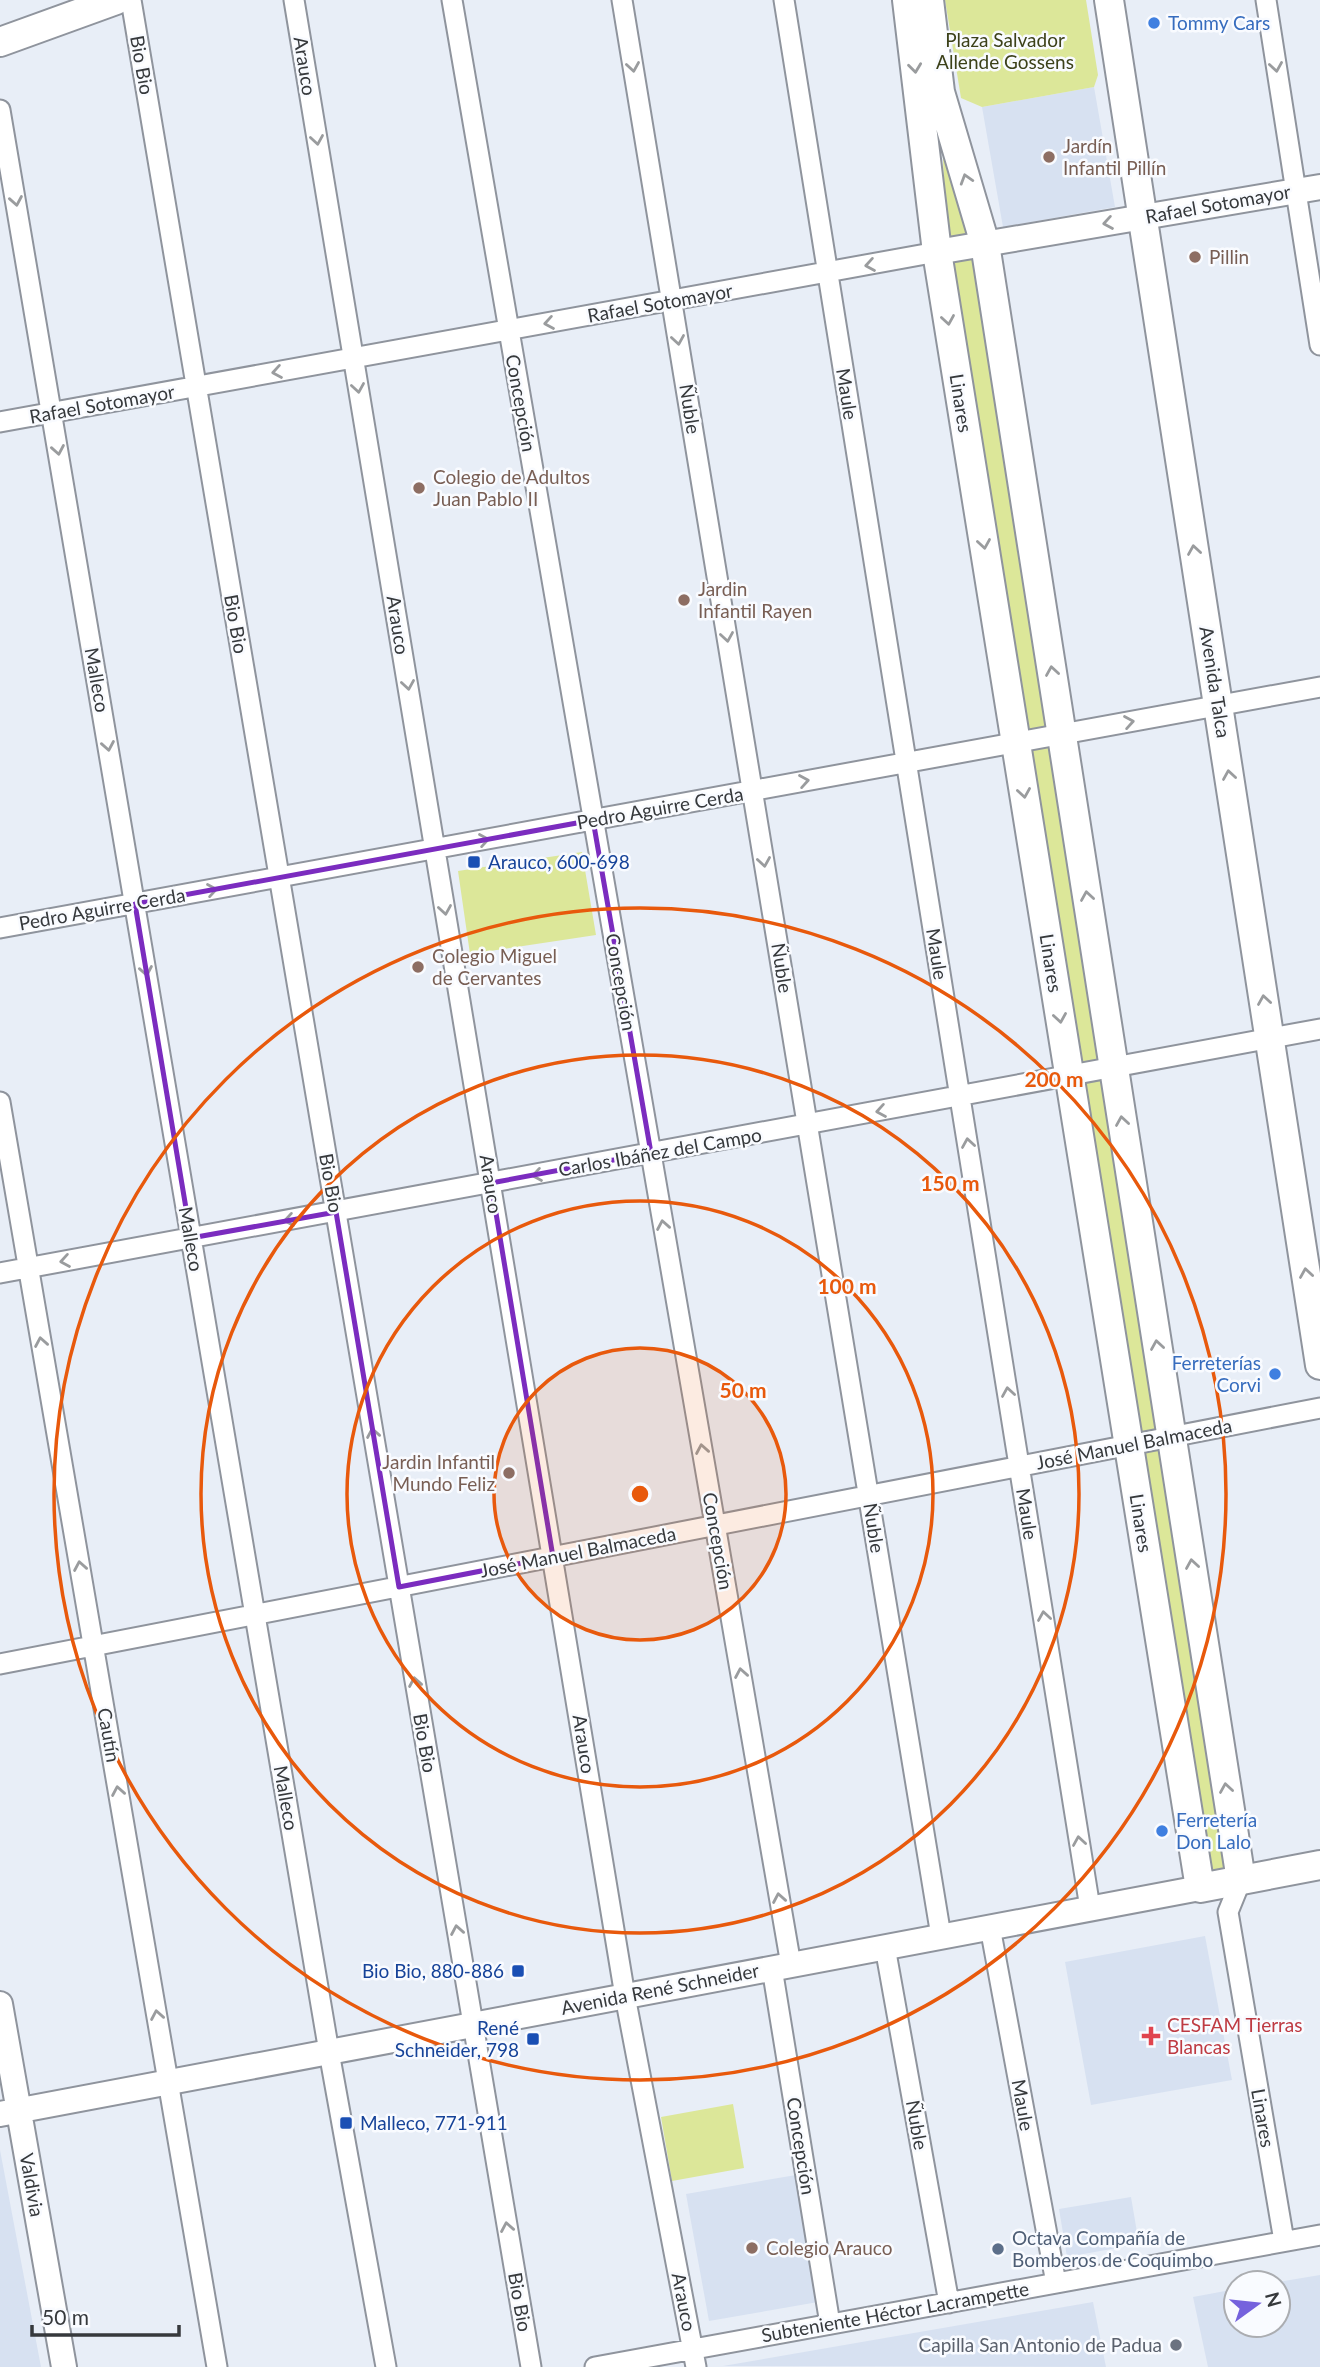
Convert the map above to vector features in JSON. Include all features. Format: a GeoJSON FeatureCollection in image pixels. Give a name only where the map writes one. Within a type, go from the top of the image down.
{"type":"FeatureCollection","features":[{"type":"Feature","properties":{"kind":"main road"},"geometry":{"type":"LineString","coordinates":[[0,42],[69,8],[116,0]]}},
{"type":"Feature","properties":{"kind":"main road","name":"Linares"},"geometry":{"type":"LineString","coordinates":[[907,0],[937,252],[1200,1888]]}},
{"type":"Feature","properties":{"kind":"main road"},"geometry":{"type":"LineString","coordinates":[[929,0],[940,92],[985,244],[1241,1880]]}},
{"type":"Feature","properties":{"kind":"main road","name":"Avenida Talca"},"geometry":{"type":"LineString","coordinates":[[1110,0],[1320,1365]]}},
{"type":"Feature","properties":{"kind":"main road","name":"Avenida René Schneider"},"geometry":{"type":"LineString","coordinates":[[1200,1888],[1320,1865]]}},
{"type":"Feature","properties":{"kind":"street","name":"Bio Bio"},"geometry":{"type":"LineString","coordinates":[[131,0],[531,2367]]}},
{"type":"Feature","properties":{"kind":"street","name":"Arauco"},"geometry":{"type":"LineString","coordinates":[[294,0],[625,1996],[695,2358]]}},
{"type":"Feature","properties":{"kind":"street","name":"Concepción"},"geometry":{"type":"LineString","coordinates":[[452,0],[715,1525],[781,1967],[830,2324]]}},
{"type":"Feature","properties":{"kind":"street","name":"Ñuble"},"geometry":{"type":"LineString","coordinates":[[622,0],[941,1936]]}},
{"type":"Feature","properties":{"kind":"street","name":"Maule"},"geometry":{"type":"LineString","coordinates":[[784,0],[1090,1908]]}},
{"type":"Feature","properties":{"kind":"street"},"geometry":{"type":"LineString","coordinates":[[1266,0],[1320,345]]}},
{"type":"Feature","properties":{"kind":"street","name":"Malleco"},"geometry":{"type":"LineString","coordinates":[[0,110],[329,2052],[386,2367]]}},
{"type":"Feature","properties":{"kind":"street","name":"Rafael Sotomayor"},"geometry":{"type":"LineString","coordinates":[[0,422],[937,252],[1320,187]]}},
{"type":"Feature","properties":{"kind":"street","name":"Pedro Aguirre Cerda"},"geometry":{"type":"LineString","coordinates":[[0,928],[1320,687]]}},
{"type":"Feature","properties":{"kind":"street","name":"Carlos Ibáñez del Campo"},"geometry":{"type":"LineString","coordinates":[[0,1273],[1320,1029]]}},
{"type":"Feature","properties":{"kind":"street","name":"Cautín"},"geometry":{"type":"LineString","coordinates":[[0,1102],[217,2367]]}},
{"type":"Feature","properties":{"kind":"street","name":"José Manuel Balmaceda"},"geometry":{"type":"LineString","coordinates":[[0,1664],[1320,1408]]}},
{"type":"Feature","properties":{"kind":"street"},"geometry":{"type":"LineString","coordinates":[[1200,1888],[1228,1912],[1241,1880]]}},
{"type":"Feature","properties":{"kind":"street","name":"Avenida René Schneider"},"geometry":{"type":"LineString","coordinates":[[9,2112],[1200,1888]]}},
{"type":"Feature","properties":{"kind":"street","name":"Linares"},"geometry":{"type":"LineString","coordinates":[[1228,1912],[1284,2241]]}},
{"type":"Feature","properties":{"kind":"street","name":"Maule"},"geometry":{"type":"LineString","coordinates":[[990,1927],[1056,2283]]}},
{"type":"Feature","properties":{"kind":"street","name":"Ñuble"},"geometry":{"type":"LineString","coordinates":[[885,1947],[948,2303]]}},
{"type":"Feature","properties":{"kind":"street","name":"Valdivia"},"geometry":{"type":"LineString","coordinates":[[0,2004],[9,2112],[64,2367]]}},
{"type":"Feature","properties":{"kind":"street","name":"Subteniente Héctor Lacrampette"},"geometry":{"type":"LineString","coordinates":[[595,2367],[695,2358],[830,2324],[1320,2235]]}},
{"type":"Feature","properties":{"kind":"highlighted area"},"geometry":{"type":"Polygon","coordinates":[[[593,820],[651,1153],[491,1183],[553,1557],[399,1587],[336,1212],[191,1238],[135,904],[593,820]]]}},
{"type":"Feature","properties":{"kind":"shaded area","name":"Jardín Infantil Pillín"},"geometry":{"type":"Polygon","coordinates":[[[1094,87],[1115,207],[1003,227],[982,107],[1094,87]]]}},
{"type":"Feature","properties":{"kind":"shaded area","name":"CESFAM Tierras Blancas"},"geometry":{"type":"Polygon","coordinates":[[[1205,1936],[1232,2080],[1091,2105],[1065,1962],[1205,1936]]]}},
{"type":"Feature","properties":{"kind":"shaded area"},"geometry":{"type":"Polygon","coordinates":[[[0,2150],[41,2367],[0,2367],[0,2150]]]}},
{"type":"Feature","properties":{"kind":"shaded area","name":"Colegio Arauco"},"geometry":{"type":"Polygon","coordinates":[[[796,2175],[818,2302],[709,2321],[686,2194],[796,2175]]]}},
{"type":"Feature","properties":{"kind":"shaded area"},"geometry":{"type":"Polygon","coordinates":[[[1131,2197],[1139,2244],[1067,2257],[1059,2209],[1131,2197]]]}},
{"type":"Feature","properties":{"kind":"shaded area"},"geometry":{"type":"Polygon","coordinates":[[[1320,2275],[1320,2367],[1208,2367],[1193,2297],[1222,2292],[1222,2339],[1292,2339],[1292,2280],[1320,2275]]]}},
{"type":"Feature","properties":{"kind":"shaded area"},"geometry":{"type":"Polygon","coordinates":[[[1093,2302],[1106,2367],[722,2366],[723,2366],[1093,2302]]]}},
{"type":"Feature","properties":{"kind":"green space","name":"Plaza Salvador Allende Gossens"},"geometry":{"type":"Polygon","coordinates":[[[945,0],[1086,0],[1098,75],[1094,87],[982,107],[961,98],[945,0]]]}},
{"type":"Feature","properties":{"kind":"green space"},"geometry":{"type":"Polygon","coordinates":[[[942,134],[974,257],[1231,1867],[1207,1871],[947,262],[942,134]]]}},
{"type":"Feature","properties":{"kind":"green space"},"geometry":{"type":"Polygon","coordinates":[[[582,852],[596,935],[470,954],[458,871],[582,852]]]}},
{"type":"Feature","properties":{"kind":"green space"},"geometry":{"type":"Polygon","coordinates":[[[733,2104],[744,2168],[672,2181],[661,2117],[733,2104]]]}},
{"type":"Feature","properties":{"kind":"place","name":"Tommy Cars"},"geometry":{"type":"Point","coordinates":[1154,23]}},
{"type":"Feature","properties":{"kind":"place","name":"Jardín Infantil Pillín"},"geometry":{"type":"Point","coordinates":[1049,157]}},
{"type":"Feature","properties":{"kind":"place","name":"Pillin"},"geometry":{"type":"Point","coordinates":[1195,257]}},
{"type":"Feature","properties":{"kind":"place","name":"Colegio de Adultos Juan Pablo II"},"geometry":{"type":"Point","coordinates":[419,488]}},
{"type":"Feature","properties":{"kind":"place","name":"Jardin Infantil Rayen"},"geometry":{"type":"Point","coordinates":[684,600]}},
{"type":"Feature","properties":{"kind":"place","name":"Arauco, 600-698"},"geometry":{"type":"Point","coordinates":[474,862]}},
{"type":"Feature","properties":{"kind":"place","name":"Colegio Miguel de Cervantes"},"geometry":{"type":"Point","coordinates":[418,967]}},
{"type":"Feature","properties":{"kind":"place","name":"Ferreterías Corvi"},"geometry":{"type":"Point","coordinates":[1275,1374]}},
{"type":"Feature","properties":{"kind":"place","name":"Jardin Infantil Mundo Feliz"},"geometry":{"type":"Point","coordinates":[509,1473]}},
{"type":"Feature","properties":{"kind":"place","name":"Ferretería Don Lalo"},"geometry":{"type":"Point","coordinates":[1162,1831]}},
{"type":"Feature","properties":{"kind":"place","name":"Bio Bio, 880-886"},"geometry":{"type":"Point","coordinates":[518,1971]}},
{"type":"Feature","properties":{"kind":"place","name":"CESFAM Tierras Blancas"},"geometry":{"type":"Point","coordinates":[1151,2036]}},
{"type":"Feature","properties":{"kind":"place","name":"René Schneider, 798"},"geometry":{"type":"Point","coordinates":[533,2039]}},
{"type":"Feature","properties":{"kind":"place","name":"Malleco, 771-911"},"geometry":{"type":"Point","coordinates":[346,2123]}},
{"type":"Feature","properties":{"kind":"place","name":"Colegio Arauco"},"geometry":{"type":"Point","coordinates":[752,2248]}},
{"type":"Feature","properties":{"kind":"place","name":"Octava Compañía de Bomberos de Coquimbo"},"geometry":{"type":"Point","coordinates":[998,2249]}},
{"type":"Feature","properties":{"kind":"place","name":"Capilla San Antonio de Padua"},"geometry":{"type":"Point","coordinates":[1176,2345]}}]}
